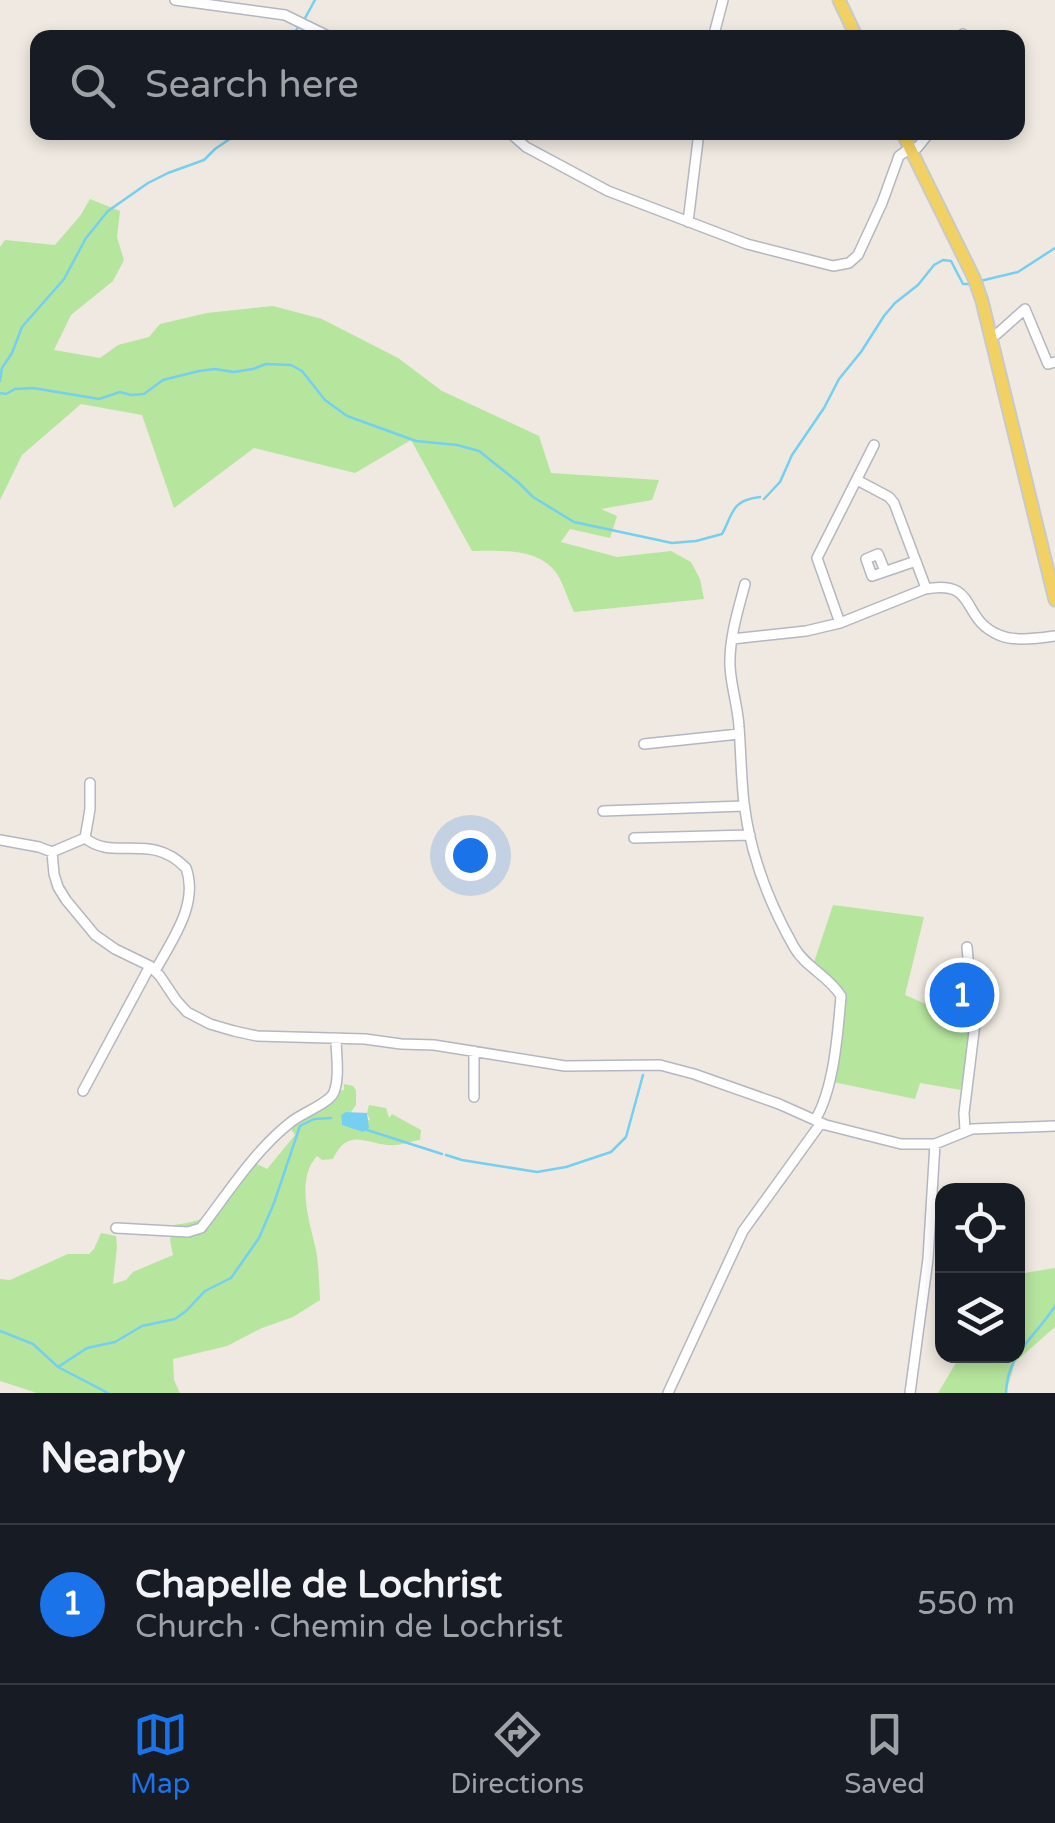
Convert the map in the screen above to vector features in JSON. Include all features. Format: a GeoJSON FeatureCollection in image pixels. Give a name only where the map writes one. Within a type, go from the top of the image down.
{"type":"FeatureCollection","features":[{"type":"Feature","properties":{"kind":"main road"},"geometry":{"type":"LineString","coordinates":[[839,0],[853,30]]}},
{"type":"Feature","properties":{"kind":"main road"},"geometry":{"type":"LineString","coordinates":[[906,140],[974,278],[1055,600]]}},
{"type":"Feature","properties":{"kind":"street"},"geometry":{"type":"LineString","coordinates":[[175,0],[285,15],[316,30]]}},
{"type":"Feature","properties":{"kind":"street"},"geometry":{"type":"LineString","coordinates":[[715,30],[723,0]]}},
{"type":"Feature","properties":{"kind":"street"},"geometry":{"type":"LineString","coordinates":[[518,140],[608,191],[746,244],[840,266],[858,255],[882,204],[898,156],[923,140]]}},
{"type":"Feature","properties":{"kind":"street"},"geometry":{"type":"LineString","coordinates":[[688,222],[697,140]]}},
{"type":"Feature","properties":{"kind":"street"},"geometry":{"type":"LineString","coordinates":[[991,336],[1024,309],[1048,364],[1055,362]]}},
{"type":"Feature","properties":{"kind":"street"},"geometry":{"type":"LineString","coordinates":[[840,623],[817,558],[874,445]]}},
{"type":"Feature","properties":{"kind":"street"},"geometry":{"type":"LineString","coordinates":[[857,480],[894,503],[926,588]]}},
{"type":"Feature","properties":{"kind":"street"},"geometry":{"type":"LineString","coordinates":[[885,571],[916,561]]}},
{"type":"Feature","properties":{"kind":"street"},"geometry":{"type":"LineString","coordinates":[[668,1393],[742,1230],[818,1122],[830,1080],[841,996],[802,959],[794,946],[763,878],[750,834],[730,668],[744,584]]}},
{"type":"Feature","properties":{"kind":"street"},"geometry":{"type":"LineString","coordinates":[[732,640],[840,623],[926,588],[952,587],[962,593],[978,621],[1002,637],[1055,636]]}},
{"type":"Feature","properties":{"kind":"street"},"geometry":{"type":"LineString","coordinates":[[644,744],[740,734]]}},
{"type":"Feature","properties":{"kind":"street"},"geometry":{"type":"LineString","coordinates":[[85,838],[90,782]]}},
{"type":"Feature","properties":{"kind":"street"},"geometry":{"type":"LineString","coordinates":[[603,812],[744,806]]}},
{"type":"Feature","properties":{"kind":"street"},"geometry":{"type":"LineString","coordinates":[[634,838],[750,834]]}},
{"type":"Feature","properties":{"kind":"street"},"geometry":{"type":"LineString","coordinates":[[0,840],[52,852],[85,838]]}},
{"type":"Feature","properties":{"kind":"street"},"geometry":{"type":"LineString","coordinates":[[84,1091],[186,909],[190,890],[186,868],[158,850],[101,847],[85,838]]}},
{"type":"Feature","properties":{"kind":"street"},"geometry":{"type":"LineString","coordinates":[[52,852],[58,887],[84,922],[102,940],[153,968],[182,1007],[210,1024],[257,1036],[383,1038],[392,1043],[434,1045],[565,1066],[660,1064],[756,1096],[818,1122],[885,1141],[934,1144],[965,1130],[1055,1126]]}},
{"type":"Feature","properties":{"kind":"street"},"geometry":{"type":"LineString","coordinates":[[965,1130],[977,1008],[967,947]]}},
{"type":"Feature","properties":{"kind":"street"},"geometry":{"type":"LineString","coordinates":[[934,988],[975,986]]}},
{"type":"Feature","properties":{"kind":"street"},"geometry":{"type":"LineString","coordinates":[[950,988],[949,996],[977,1008]]}},
{"type":"Feature","properties":{"kind":"street"},"geometry":{"type":"LineString","coordinates":[[116,1228],[188,1232],[201,1228],[280,1132],[330,1098],[336,1087],[336,1038]]}},
{"type":"Feature","properties":{"kind":"street"},"geometry":{"type":"LineString","coordinates":[[474,1052],[474,1097]]}},
{"type":"Feature","properties":{"kind":"street"},"geometry":{"type":"LineString","coordinates":[[910,1393],[928,1259],[934,1144]]}},
{"type":"Feature","properties":{"kind":"green space"},"geometry":{"type":"Polygon","coordinates":[[[90,199],[120,211],[117,237],[124,260],[113,281],[71,315],[54,350],[100,358],[118,345],[149,337],[160,324],[207,313],[273,306],[322,319],[398,358],[442,391],[539,436],[551,473],[659,480],[652,500],[601,509],[617,516],[610,538],[570,529],[561,542],[617,557],[671,551],[691,562],[704,599],[574,612],[557,574],[540,559],[518,552],[472,551],[411,440],[355,473],[254,448],[174,508],[142,415],[81,404],[22,455],[0,500],[0,247],[5,240],[55,245],[90,199]]]}},
{"type":"Feature","properties":{"kind":"green space"},"geometry":{"type":"Polygon","coordinates":[[[833,905],[924,917],[905,995],[949,1014],[974,1016],[961,1090],[920,1083],[915,1099],[833,1082],[845,991],[813,965],[833,905]]]}},
{"type":"Feature","properties":{"kind":"green space"},"geometry":{"type":"Polygon","coordinates":[[[344,1084],[356,1090],[356,1105],[351,1112],[341,1115],[342,1125],[370,1120],[369,1105],[386,1108],[389,1118],[392,1114],[421,1130],[420,1140],[386,1145],[353,1140],[339,1148],[333,1159],[322,1160],[317,1156],[310,1166],[305,1189],[320,1300],[293,1317],[227,1346],[173,1359],[174,1380],[180,1393],[37,1393],[0,1381],[0,1279],[10,1280],[68,1254],[89,1254],[101,1233],[116,1236],[113,1284],[173,1255],[170,1240],[174,1225],[203,1218],[222,1205],[253,1162],[267,1169],[295,1135],[285,1120],[337,1095],[344,1090],[344,1084]]]}},
{"type":"Feature","properties":{"kind":"green space"},"geometry":{"type":"Polygon","coordinates":[[[1055,1268],[1055,1327],[1025,1353],[1025,1273],[1055,1268]]]}},
{"type":"Feature","properties":{"kind":"green space"},"geometry":{"type":"Polygon","coordinates":[[[956,1363],[1015,1363],[1006,1393],[938,1393],[956,1363]]]}},
{"type":"Feature","properties":{"kind":"water"},"geometry":{"type":"Polygon","coordinates":[[[367,1113],[369,1128],[363,1132],[342,1125],[341,1115],[367,1113]]]}},
{"type":"Feature","properties":{"kind":"waterway"},"geometry":{"type":"LineString","coordinates":[[304,20],[315,0]]}},
{"type":"Feature","properties":{"kind":"waterway"},"geometry":{"type":"LineString","coordinates":[[0,381],[2,368],[22,327],[64,279],[86,238],[108,211],[148,183],[204,160],[228,140]]}},
{"type":"Feature","properties":{"kind":"waterway"},"geometry":{"type":"LineString","coordinates":[[980,281],[1018,272],[1055,248]]}},
{"type":"Feature","properties":{"kind":"waterway"},"geometry":{"type":"LineString","coordinates":[[764,499],[780,482],[792,455],[839,379],[895,303],[943,260],[951,261],[963,284],[970,284]]}},
{"type":"Feature","properties":{"kind":"waterway"},"geometry":{"type":"LineString","coordinates":[[0,393],[33,388],[99,399],[120,392],[144,394],[163,380],[199,371],[234,372],[266,364],[291,365],[347,416],[416,441],[479,451],[533,497],[574,522],[672,543],[696,541],[722,534],[738,505],[760,497]]}},
{"type":"Feature","properties":{"kind":"waterway"},"geometry":{"type":"LineString","coordinates":[[446,1155],[537,1172],[611,1152],[626,1137],[643,1075]]}},
{"type":"Feature","properties":{"kind":"waterway"},"geometry":{"type":"LineString","coordinates":[[58,1367],[87,1348],[115,1342],[142,1326],[175,1319],[205,1291],[231,1278],[259,1238],[300,1126],[314,1119],[331,1118]]}},
{"type":"Feature","properties":{"kind":"waterway"},"geometry":{"type":"LineString","coordinates":[[367,1130],[442,1154]]}},
{"type":"Feature","properties":{"kind":"waterway"},"geometry":{"type":"LineString","coordinates":[[1006,1393],[1017,1356],[1055,1306]]}},
{"type":"Feature","properties":{"kind":"waterway"},"geometry":{"type":"LineString","coordinates":[[0,1331],[33,1344],[58,1367],[108,1393]]}},
{"type":"Feature","properties":{"kind":"place","name":"Chapelle de Lochrist"},"geometry":{"type":"Point","coordinates":[962,995]}}]}
